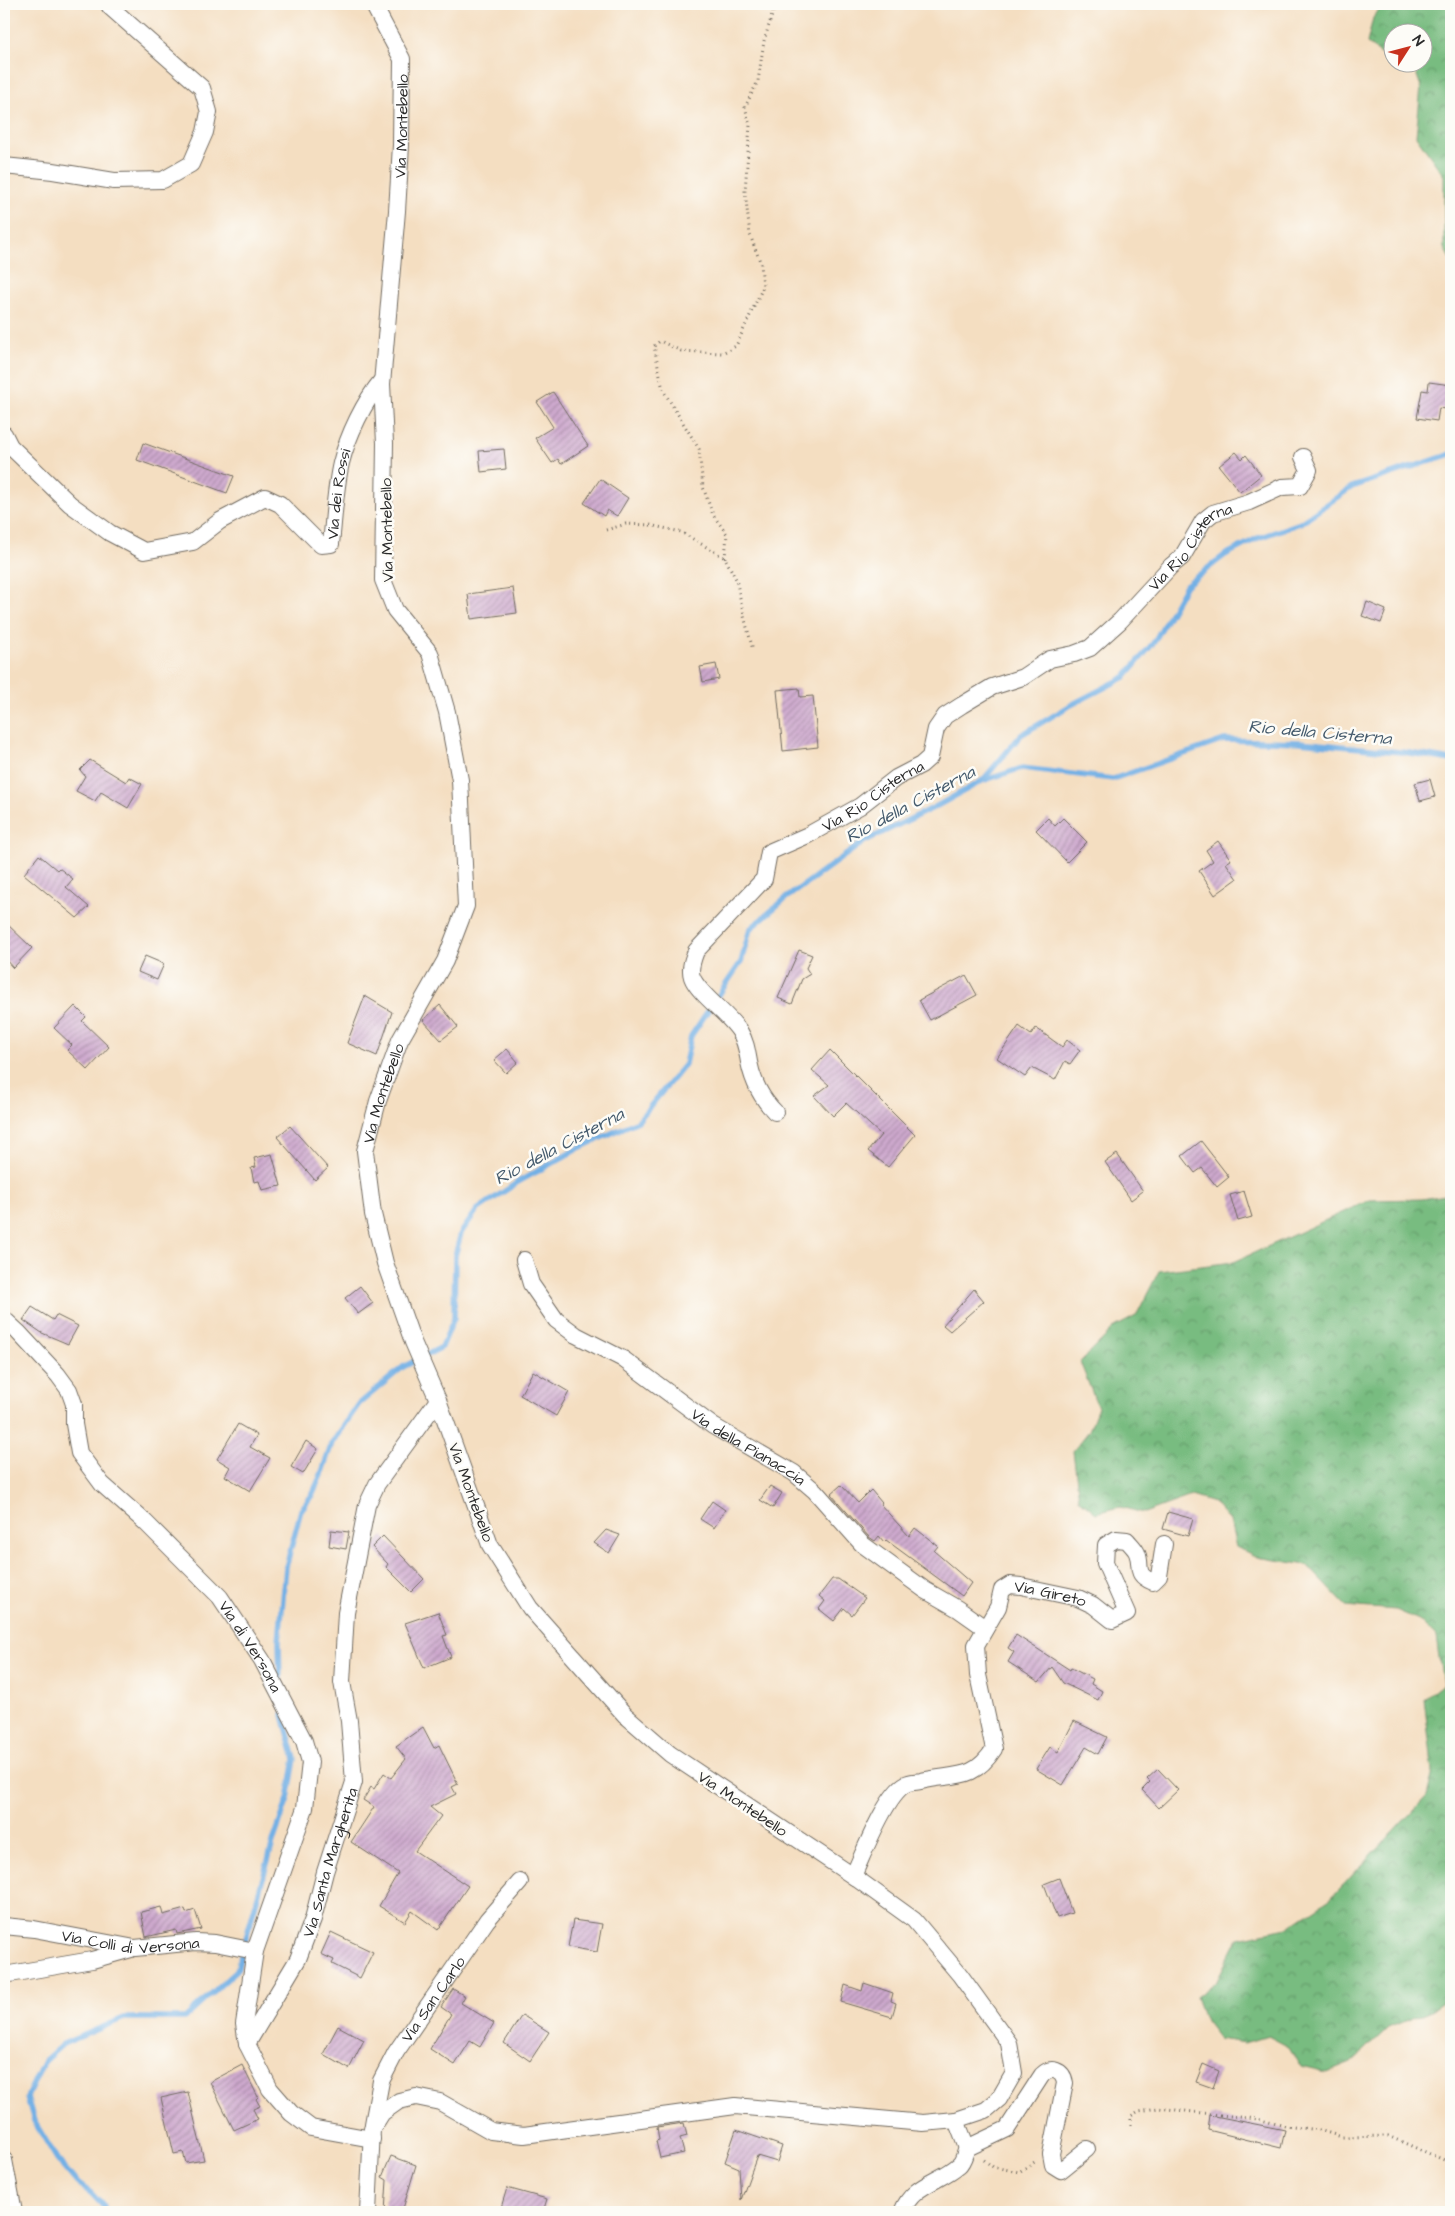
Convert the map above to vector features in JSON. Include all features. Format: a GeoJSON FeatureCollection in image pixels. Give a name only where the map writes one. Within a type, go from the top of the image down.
{"type":"FeatureCollection","features":[{"type":"Feature","properties":{"kind":"street"},"geometry":{"type":"LineString","coordinates":[[4,166],[53,170],[114,181],[163,180],[191,164],[205,132],[209,112],[202,88],[110,4]]}},
{"type":"Feature","properties":{"kind":"street","name":"Via Montebello"},"geometry":{"type":"LineString","coordinates":[[372,2134],[382,2113],[399,2100],[416,2097],[440,2102],[491,2131],[524,2134],[735,2106],[923,2123],[956,2120],[973,2116],[986,2110],[999,2099],[1014,2073],[1009,2043],[960,1975],[914,1920],[853,1876],[670,1754],[625,1715],[530,1608],[490,1545],[438,1400],[413,1342],[385,1263],[375,1222],[365,1151],[378,1101],[400,1040],[445,961],[466,906],[460,780],[447,712],[430,653],[395,610],[383,580],[385,443],[382,380],[402,145],[402,60],[373,4]]}},
{"type":"Feature","properties":{"kind":"street","name":"Via dei Rossi"},"geometry":{"type":"LineString","coordinates":[[4,434],[10,446],[70,504],[110,533],[144,551],[193,542],[220,520],[264,497],[280,504],[321,545],[331,544],[341,463],[350,438],[373,390],[382,380]]}},
{"type":"Feature","properties":{"kind":"street","name":"Via Rio Cisterna"},"geometry":{"type":"LineString","coordinates":[[776,1112],[764,1101],[756,1084],[746,1043],[724,1012],[696,985],[692,976],[691,964],[696,951],[764,879],[769,852],[808,834],[860,806],[896,778],[921,765],[930,757],[936,729],[945,716],[962,705],[992,687],[1023,677],[1050,659],[1074,654],[1090,648],[1120,621],[1172,566],[1182,558],[1203,521],[1213,513],[1248,502],[1282,488],[1300,486],[1309,470],[1303,458]]}},
{"type":"Feature","properties":{"kind":"street","name":"Via della Pianaccia"},"geometry":{"type":"LineString","coordinates":[[524,1260],[531,1284],[556,1320],[576,1335],[623,1359],[713,1426],[794,1473],[814,1491],[862,1544],[925,1590],[958,1608],[985,1628]]}},
{"type":"Feature","properties":{"kind":"street","name":"Via di Versona"},"geometry":{"type":"LineString","coordinates":[[4,1319],[52,1368],[69,1390],[74,1404],[74,1424],[80,1452],[102,1484],[145,1522],[220,1597],[262,1660],[304,1741],[310,1762],[305,1808],[245,1948],[244,2024],[247,2044]]}},
{"type":"Feature","properties":{"kind":"street","name":"Via Santa Margherita"},"geometry":{"type":"LineString","coordinates":[[247,2044],[298,1959],[313,1919],[325,1872],[354,1782],[350,1721],[342,1682],[346,1614],[367,1506],[377,1484],[438,1400]]}},
{"type":"Feature","properties":{"kind":"street","name":"Via Gireto"},"geometry":{"type":"LineString","coordinates":[[853,1876],[891,1797],[906,1784],[967,1774],[985,1764],[994,1749],[978,1674],[976,1645],[998,1607],[1002,1590],[1010,1585],[1078,1598],[1093,1605],[1112,1620],[1127,1613],[1104,1563],[1106,1545],[1116,1539],[1127,1540],[1137,1553],[1139,1572],[1145,1579],[1152,1582],[1159,1576],[1164,1544]]}},
{"type":"Feature","properties":{"kind":"street","name":"Via San Carlo"},"geometry":{"type":"LineString","coordinates":[[372,2134],[381,2081],[396,2052],[487,1920],[520,1882]]}},
{"type":"Feature","properties":{"kind":"street","name":"Via Colli di Versona"},"geometry":{"type":"LineString","coordinates":[[4,1926],[34,1929],[135,1948],[196,1942],[245,1948]]}},
{"type":"Feature","properties":{"kind":"street"},"geometry":{"type":"LineString","coordinates":[[4,1975],[92,1960],[135,1948]]}},
{"type":"Feature","properties":{"kind":"street"},"geometry":{"type":"LineString","coordinates":[[247,2044],[270,2089],[291,2113],[311,2128],[372,2134],[368,2212]]}},
{"type":"Feature","properties":{"kind":"street"},"geometry":{"type":"LineString","coordinates":[[967,2148],[1007,2129],[1042,2075],[1052,2070],[1060,2072],[1065,2083],[1050,2154],[1053,2165],[1061,2170],[1087,2149]]}},
{"type":"Feature","properties":{"kind":"street"},"geometry":{"type":"LineString","coordinates":[[902,2212],[907,2200],[924,2185],[961,2164],[967,2148],[956,2120]]}},
{"type":"Feature","properties":{"kind":"street"},"geometry":{"type":"LineString","coordinates":[[4,2160],[14,2212]]}},
{"type":"Feature","properties":{"kind":"path"},"geometry":{"type":"LineString","coordinates":[[725,558],[727,534],[713,515],[703,487],[699,449],[663,390],[654,346],[660,341],[682,351],[722,353],[736,346],[763,287],[761,264],[750,235],[745,191],[750,132],[745,107],[758,81],[764,41],[773,12],[773,4]]}},
{"type":"Feature","properties":{"kind":"path"},"geometry":{"type":"LineString","coordinates":[[606,530],[626,524],[650,525],[681,532],[725,558],[736,579],[754,650]]}},
{"type":"Feature","properties":{"kind":"path"},"geometry":{"type":"LineString","coordinates":[[1131,2125],[1132,2116],[1139,2111],[1158,2108],[1257,2119],[1285,2126],[1318,2130],[1342,2137],[1388,2136],[1451,2163]]}},
{"type":"Feature","properties":{"kind":"path"},"geometry":{"type":"LineString","coordinates":[[967,2148],[992,2167],[1020,2172],[1040,2158],[1049,2144],[1053,2142]]}},
{"type":"Feature","properties":{"kind":"green space"},"geometry":{"type":"Polygon","coordinates":[[[1383,4],[1451,4],[1451,261],[1444,248],[1444,176],[1416,136],[1421,87],[1416,72],[1432,72],[1432,22],[1382,22],[1382,55],[1367,43],[1373,18],[1383,4]]]}},
{"type":"Feature","properties":{"kind":"green space"},"geometry":{"type":"Polygon","coordinates":[[[1451,1194],[1451,1997],[1433,2009],[1388,2028],[1351,2063],[1326,2073],[1301,2067],[1289,2047],[1268,2036],[1245,2043],[1219,2039],[1205,2021],[1196,1997],[1216,1982],[1238,1938],[1287,1928],[1330,1899],[1427,1796],[1433,1772],[1424,1699],[1443,1684],[1436,1637],[1419,1620],[1396,1610],[1346,1606],[1307,1565],[1257,1557],[1236,1547],[1230,1521],[1214,1503],[1191,1496],[1144,1513],[1120,1507],[1096,1513],[1079,1499],[1073,1451],[1089,1431],[1098,1407],[1080,1362],[1115,1327],[1136,1316],[1159,1271],[1234,1262],[1370,1200],[1422,1199],[1451,1194]]]}},
{"type":"Feature","properties":{"kind":"building"},"geometry":{"type":"Polygon","coordinates":[[[1429,382],[1451,385],[1451,410],[1439,408],[1437,421],[1417,418],[1422,390],[1428,391],[1429,382]]]}},
{"type":"Feature","properties":{"kind":"building"},"geometry":{"type":"Polygon","coordinates":[[[553,392],[588,446],[561,464],[558,459],[552,463],[535,438],[553,427],[537,402],[553,392]]]}},
{"type":"Feature","properties":{"kind":"building"},"geometry":{"type":"Polygon","coordinates":[[[143,443],[234,476],[227,493],[137,460],[143,443]]]}},
{"type":"Feature","properties":{"kind":"building"},"geometry":{"type":"Polygon","coordinates":[[[504,449],[506,469],[481,472],[479,451],[504,449]]]}},
{"type":"Feature","properties":{"kind":"building"},"geometry":{"type":"Polygon","coordinates":[[[1236,452],[1242,459],[1246,455],[1261,475],[1240,492],[1219,466],[1236,452]]]}},
{"type":"Feature","properties":{"kind":"building"},"geometry":{"type":"Polygon","coordinates":[[[600,479],[628,498],[617,516],[607,510],[604,516],[584,503],[600,479]]]}},
{"type":"Feature","properties":{"kind":"building"},"geometry":{"type":"Polygon","coordinates":[[[513,588],[517,613],[471,619],[468,594],[513,588]]]}},
{"type":"Feature","properties":{"kind":"building"},"geometry":{"type":"Polygon","coordinates":[[[1367,602],[1386,610],[1381,623],[1362,616],[1367,602]]]}},
{"type":"Feature","properties":{"kind":"building"},"geometry":{"type":"Polygon","coordinates":[[[716,664],[719,679],[703,682],[700,667],[716,664]]]}},
{"type":"Feature","properties":{"kind":"building"},"geometry":{"type":"Polygon","coordinates":[[[799,688],[800,697],[813,696],[818,747],[783,751],[777,690],[799,688]]]}},
{"type":"Feature","properties":{"kind":"building"},"geometry":{"type":"Polygon","coordinates":[[[90,760],[126,782],[129,777],[142,784],[128,808],[101,792],[95,801],[76,791],[85,776],[80,770],[90,760]]]}},
{"type":"Feature","properties":{"kind":"building"},"geometry":{"type":"Polygon","coordinates":[[[1430,779],[1435,797],[1420,801],[1415,783],[1430,779]]]}},
{"type":"Feature","properties":{"kind":"building"},"geometry":{"type":"Polygon","coordinates":[[[1048,818],[1055,826],[1063,818],[1087,842],[1067,862],[1036,830],[1048,818]]]}},
{"type":"Feature","properties":{"kind":"building"},"geometry":{"type":"Polygon","coordinates":[[[1218,841],[1231,860],[1226,863],[1237,879],[1215,895],[1199,871],[1213,861],[1206,850],[1218,841]]]}},
{"type":"Feature","properties":{"kind":"building"},"geometry":{"type":"Polygon","coordinates":[[[39,855],[57,870],[59,868],[73,879],[66,887],[89,907],[77,918],[24,874],[39,855]]]}},
{"type":"Feature","properties":{"kind":"building"},"geometry":{"type":"Polygon","coordinates":[[[4,921],[32,948],[13,968],[4,958],[4,921]]]}},
{"type":"Feature","properties":{"kind":"building"},"geometry":{"type":"Polygon","coordinates":[[[799,950],[812,955],[806,968],[810,974],[802,979],[792,1004],[778,998],[799,950]]]}},
{"type":"Feature","properties":{"kind":"building"},"geometry":{"type":"Polygon","coordinates":[[[145,956],[164,964],[157,980],[138,972],[145,956]]]}},
{"type":"Feature","properties":{"kind":"building"},"geometry":{"type":"Polygon","coordinates":[[[966,975],[977,995],[930,1020],[919,1000],[966,975]]]}},
{"type":"Feature","properties":{"kind":"building"},"geometry":{"type":"Polygon","coordinates":[[[365,996],[392,1012],[377,1056],[347,1043],[365,996]]]}},
{"type":"Feature","properties":{"kind":"building"},"geometry":{"type":"Polygon","coordinates":[[[440,1005],[458,1027],[441,1040],[423,1020],[440,1005]]]}},
{"type":"Feature","properties":{"kind":"building"},"geometry":{"type":"Polygon","coordinates":[[[75,1006],[86,1017],[82,1021],[109,1047],[88,1070],[67,1050],[72,1045],[54,1028],[75,1006]]]}},
{"type":"Feature","properties":{"kind":"building"},"geometry":{"type":"Polygon","coordinates":[[[1019,1026],[1031,1035],[1036,1028],[1062,1047],[1067,1040],[1080,1050],[1070,1064],[1065,1061],[1055,1080],[1032,1068],[1025,1077],[997,1058],[1019,1026]]]}},
{"type":"Feature","properties":{"kind":"building"},"geometry":{"type":"Polygon","coordinates":[[[507,1049],[518,1062],[506,1073],[494,1060],[507,1049]]]}},
{"type":"Feature","properties":{"kind":"building"},"geometry":{"type":"Polygon","coordinates":[[[830,1050],[915,1135],[888,1167],[868,1151],[881,1135],[846,1103],[833,1116],[814,1096],[829,1085],[812,1070],[830,1050]]]}},
{"type":"Feature","properties":{"kind":"building"},"geometry":{"type":"Polygon","coordinates":[[[290,1126],[328,1168],[315,1180],[277,1137],[290,1126]]]}},
{"type":"Feature","properties":{"kind":"building"},"geometry":{"type":"Polygon","coordinates":[[[1201,1141],[1229,1177],[1217,1187],[1202,1168],[1195,1173],[1182,1156],[1201,1141]]]}},
{"type":"Feature","properties":{"kind":"building"},"geometry":{"type":"Polygon","coordinates":[[[272,1154],[281,1186],[262,1190],[259,1181],[254,1182],[251,1168],[256,1167],[254,1158],[272,1154]]]}},
{"type":"Feature","properties":{"kind":"building"},"geometry":{"type":"Polygon","coordinates":[[[1117,1154],[1143,1191],[1131,1200],[1105,1162],[1117,1154]]]}},
{"type":"Feature","properties":{"kind":"building"},"geometry":{"type":"Polygon","coordinates":[[[1244,1191],[1252,1217],[1238,1221],[1230,1195],[1244,1191]]]}},
{"type":"Feature","properties":{"kind":"building"},"geometry":{"type":"Polygon","coordinates":[[[360,1286],[373,1303],[358,1314],[345,1298],[360,1286]]]}},
{"type":"Feature","properties":{"kind":"building"},"geometry":{"type":"Polygon","coordinates":[[[974,1289],[984,1301],[950,1331],[943,1325],[974,1289]]]}},
{"type":"Feature","properties":{"kind":"building"},"geometry":{"type":"Polygon","coordinates":[[[32,1307],[53,1320],[56,1315],[78,1326],[68,1344],[42,1333],[23,1320],[32,1307]]]}},
{"type":"Feature","properties":{"kind":"building"},"geometry":{"type":"Polygon","coordinates":[[[533,1371],[569,1392],[556,1416],[520,1395],[533,1371]]]}},
{"type":"Feature","properties":{"kind":"building"},"geometry":{"type":"Polygon","coordinates":[[[238,1424],[257,1435],[250,1447],[270,1458],[250,1491],[225,1476],[230,1467],[217,1459],[238,1424]]]}},
{"type":"Feature","properties":{"kind":"building"},"geometry":{"type":"Polygon","coordinates":[[[306,1441],[318,1449],[303,1474],[291,1467],[306,1441]]]}},
{"type":"Feature","properties":{"kind":"building"},"geometry":{"type":"Polygon","coordinates":[[[841,1485],[858,1503],[871,1490],[882,1503],[880,1504],[909,1536],[915,1528],[938,1546],[934,1551],[971,1583],[962,1596],[886,1540],[884,1542],[879,1536],[875,1541],[869,1537],[831,1494],[841,1485]]]}},
{"type":"Feature","properties":{"kind":"building"},"geometry":{"type":"Polygon","coordinates":[[[770,1486],[782,1493],[773,1508],[760,1500],[770,1486]]]}},
{"type":"Feature","properties":{"kind":"building"},"geometry":{"type":"Polygon","coordinates":[[[712,1501],[725,1510],[714,1528],[700,1519],[712,1501]]]}},
{"type":"Feature","properties":{"kind":"building"},"geometry":{"type":"Polygon","coordinates":[[[1168,1512],[1193,1519],[1188,1536],[1163,1529],[1168,1512]]]}},
{"type":"Feature","properties":{"kind":"building"},"geometry":{"type":"Polygon","coordinates":[[[331,1530],[349,1532],[346,1549],[329,1546],[331,1530]]]}},
{"type":"Feature","properties":{"kind":"building"},"geometry":{"type":"Polygon","coordinates":[[[606,1530],[620,1535],[609,1553],[594,1543],[606,1530]]]}},
{"type":"Feature","properties":{"kind":"building"},"geometry":{"type":"Polygon","coordinates":[[[383,1536],[424,1579],[411,1592],[386,1567],[388,1564],[372,1547],[383,1536]]]}},
{"type":"Feature","properties":{"kind":"building"},"geometry":{"type":"Polygon","coordinates":[[[832,1579],[838,1579],[865,1598],[852,1615],[844,1608],[834,1621],[819,1609],[825,1601],[819,1596],[832,1579]]]}},
{"type":"Feature","properties":{"kind":"building"},"geometry":{"type":"Polygon","coordinates":[[[438,1612],[447,1635],[443,1636],[451,1657],[424,1668],[405,1623],[438,1612]]]}},
{"type":"Feature","properties":{"kind":"building"},"geometry":{"type":"Polygon","coordinates":[[[1016,1635],[1070,1670],[1071,1668],[1093,1679],[1091,1684],[1102,1691],[1098,1700],[1063,1683],[1052,1667],[1039,1682],[1008,1662],[1014,1652],[1008,1648],[1016,1635]]]}},
{"type":"Feature","properties":{"kind":"building"},"geometry":{"type":"Polygon","coordinates":[[[1074,1721],[1107,1737],[1098,1754],[1086,1747],[1063,1785],[1036,1769],[1050,1747],[1058,1752],[1074,1721]]]}},
{"type":"Feature","properties":{"kind":"building"},"geometry":{"type":"Polygon","coordinates":[[[423,1727],[434,1748],[439,1745],[458,1784],[452,1787],[456,1794],[430,1807],[441,1816],[415,1851],[468,1886],[438,1930],[412,1911],[405,1922],[379,1906],[398,1873],[351,1842],[374,1807],[363,1800],[371,1787],[374,1789],[384,1773],[391,1778],[406,1759],[396,1746],[423,1727]]]}},
{"type":"Feature","properties":{"kind":"building"},"geometry":{"type":"Polygon","coordinates":[[[1158,1769],[1178,1790],[1159,1808],[1142,1790],[1150,1782],[1147,1779],[1158,1769]]]}},
{"type":"Feature","properties":{"kind":"building"},"geometry":{"type":"Polygon","coordinates":[[[1059,1878],[1072,1913],[1057,1918],[1044,1884],[1059,1878]]]}},
{"type":"Feature","properties":{"kind":"building"},"geometry":{"type":"Polygon","coordinates":[[[161,1907],[163,1915],[185,1909],[186,1913],[195,1910],[201,1929],[177,1934],[176,1930],[146,1937],[141,1912],[161,1907]]]}},
{"type":"Feature","properties":{"kind":"building"},"geometry":{"type":"Polygon","coordinates":[[[573,1920],[602,1924],[597,1952],[568,1947],[573,1920]]]}},
{"type":"Feature","properties":{"kind":"building"},"geometry":{"type":"Polygon","coordinates":[[[331,1932],[373,1952],[360,1978],[332,1964],[334,1960],[321,1954],[331,1932]]]}},
{"type":"Feature","properties":{"kind":"building"},"geometry":{"type":"Polygon","coordinates":[[[864,1983],[893,1993],[891,2001],[896,2003],[892,2017],[841,2002],[845,1985],[862,1991],[864,1983]]]}},
{"type":"Feature","properties":{"kind":"building"},"geometry":{"type":"Polygon","coordinates":[[[453,1989],[465,1996],[461,2003],[494,2023],[480,2047],[470,2041],[455,2065],[430,2049],[451,2014],[441,2007],[453,1989]]]}},
{"type":"Feature","properties":{"kind":"building"},"geometry":{"type":"Polygon","coordinates":[[[522,2015],[549,2032],[530,2061],[504,2043],[522,2015]]]}},
{"type":"Feature","properties":{"kind":"building"},"geometry":{"type":"Polygon","coordinates":[[[338,2026],[364,2040],[349,2069],[323,2054],[338,2026]]]}},
{"type":"Feature","properties":{"kind":"building"},"geometry":{"type":"Polygon","coordinates":[[[1203,2064],[1219,2071],[1213,2088],[1196,2082],[1203,2064]]]}},
{"type":"Feature","properties":{"kind":"building"},"geometry":{"type":"Polygon","coordinates":[[[242,2065],[258,2097],[256,2099],[260,2106],[253,2109],[258,2119],[234,2130],[210,2082],[242,2065]]]}},
{"type":"Feature","properties":{"kind":"building"},"geometry":{"type":"Polygon","coordinates":[[[188,2092],[204,2160],[186,2163],[183,2152],[174,2154],[161,2098],[188,2092]]]}},
{"type":"Feature","properties":{"kind":"building"},"geometry":{"type":"Polygon","coordinates":[[[1210,2115],[1285,2130],[1281,2148],[1208,2130],[1210,2115]]]}},
{"type":"Feature","properties":{"kind":"building"},"geometry":{"type":"Polygon","coordinates":[[[684,2123],[687,2136],[680,2138],[684,2153],[660,2158],[656,2141],[659,2140],[657,2127],[684,2123]]]}},
{"type":"Feature","properties":{"kind":"building"},"geometry":{"type":"Polygon","coordinates":[[[736,2130],[782,2146],[777,2162],[757,2156],[741,2200],[739,2168],[725,2162],[736,2130]]]}},
{"type":"Feature","properties":{"kind":"building"},"geometry":{"type":"Polygon","coordinates":[[[391,2156],[416,2165],[402,2212],[385,2212],[387,2180],[382,2177],[391,2156]]]}},
{"type":"Feature","properties":{"kind":"building"},"geometry":{"type":"Polygon","coordinates":[[[507,2188],[547,2199],[543,2212],[500,2211],[507,2188]]]}},
{"type":"Feature","properties":{"kind":"waterway"},"geometry":{"type":"LineString","coordinates":[[983,780],[1021,735],[1071,705],[1125,677],[1154,642],[1186,585],[1225,555],[1258,538],[1300,523],[1352,487],[1451,454]]}},
{"type":"Feature","properties":{"kind":"waterway","name":"Rio della Cisterna"},"geometry":{"type":"LineString","coordinates":[[280,1683],[279,1641],[286,1567],[301,1510],[312,1495],[332,1443],[359,1404],[403,1367],[442,1347],[454,1318],[455,1256],[461,1233],[477,1210],[518,1182],[579,1148],[638,1121],[685,1064],[691,1036],[741,962],[750,929],[786,898],[865,841],[935,807],[982,781],[1022,768],[1113,779],[1224,740],[1300,742],[1410,753],[1451,760]]}},
{"type":"Feature","properties":{"kind":"waterway"},"geometry":{"type":"LineString","coordinates":[[104,2212],[104,2207],[91,2193],[77,2183],[57,2159],[34,2121],[27,2097],[44,2061],[63,2044],[124,2018],[185,2018],[237,1970],[274,1839],[288,1799],[295,1759],[283,1715]]}}]}
